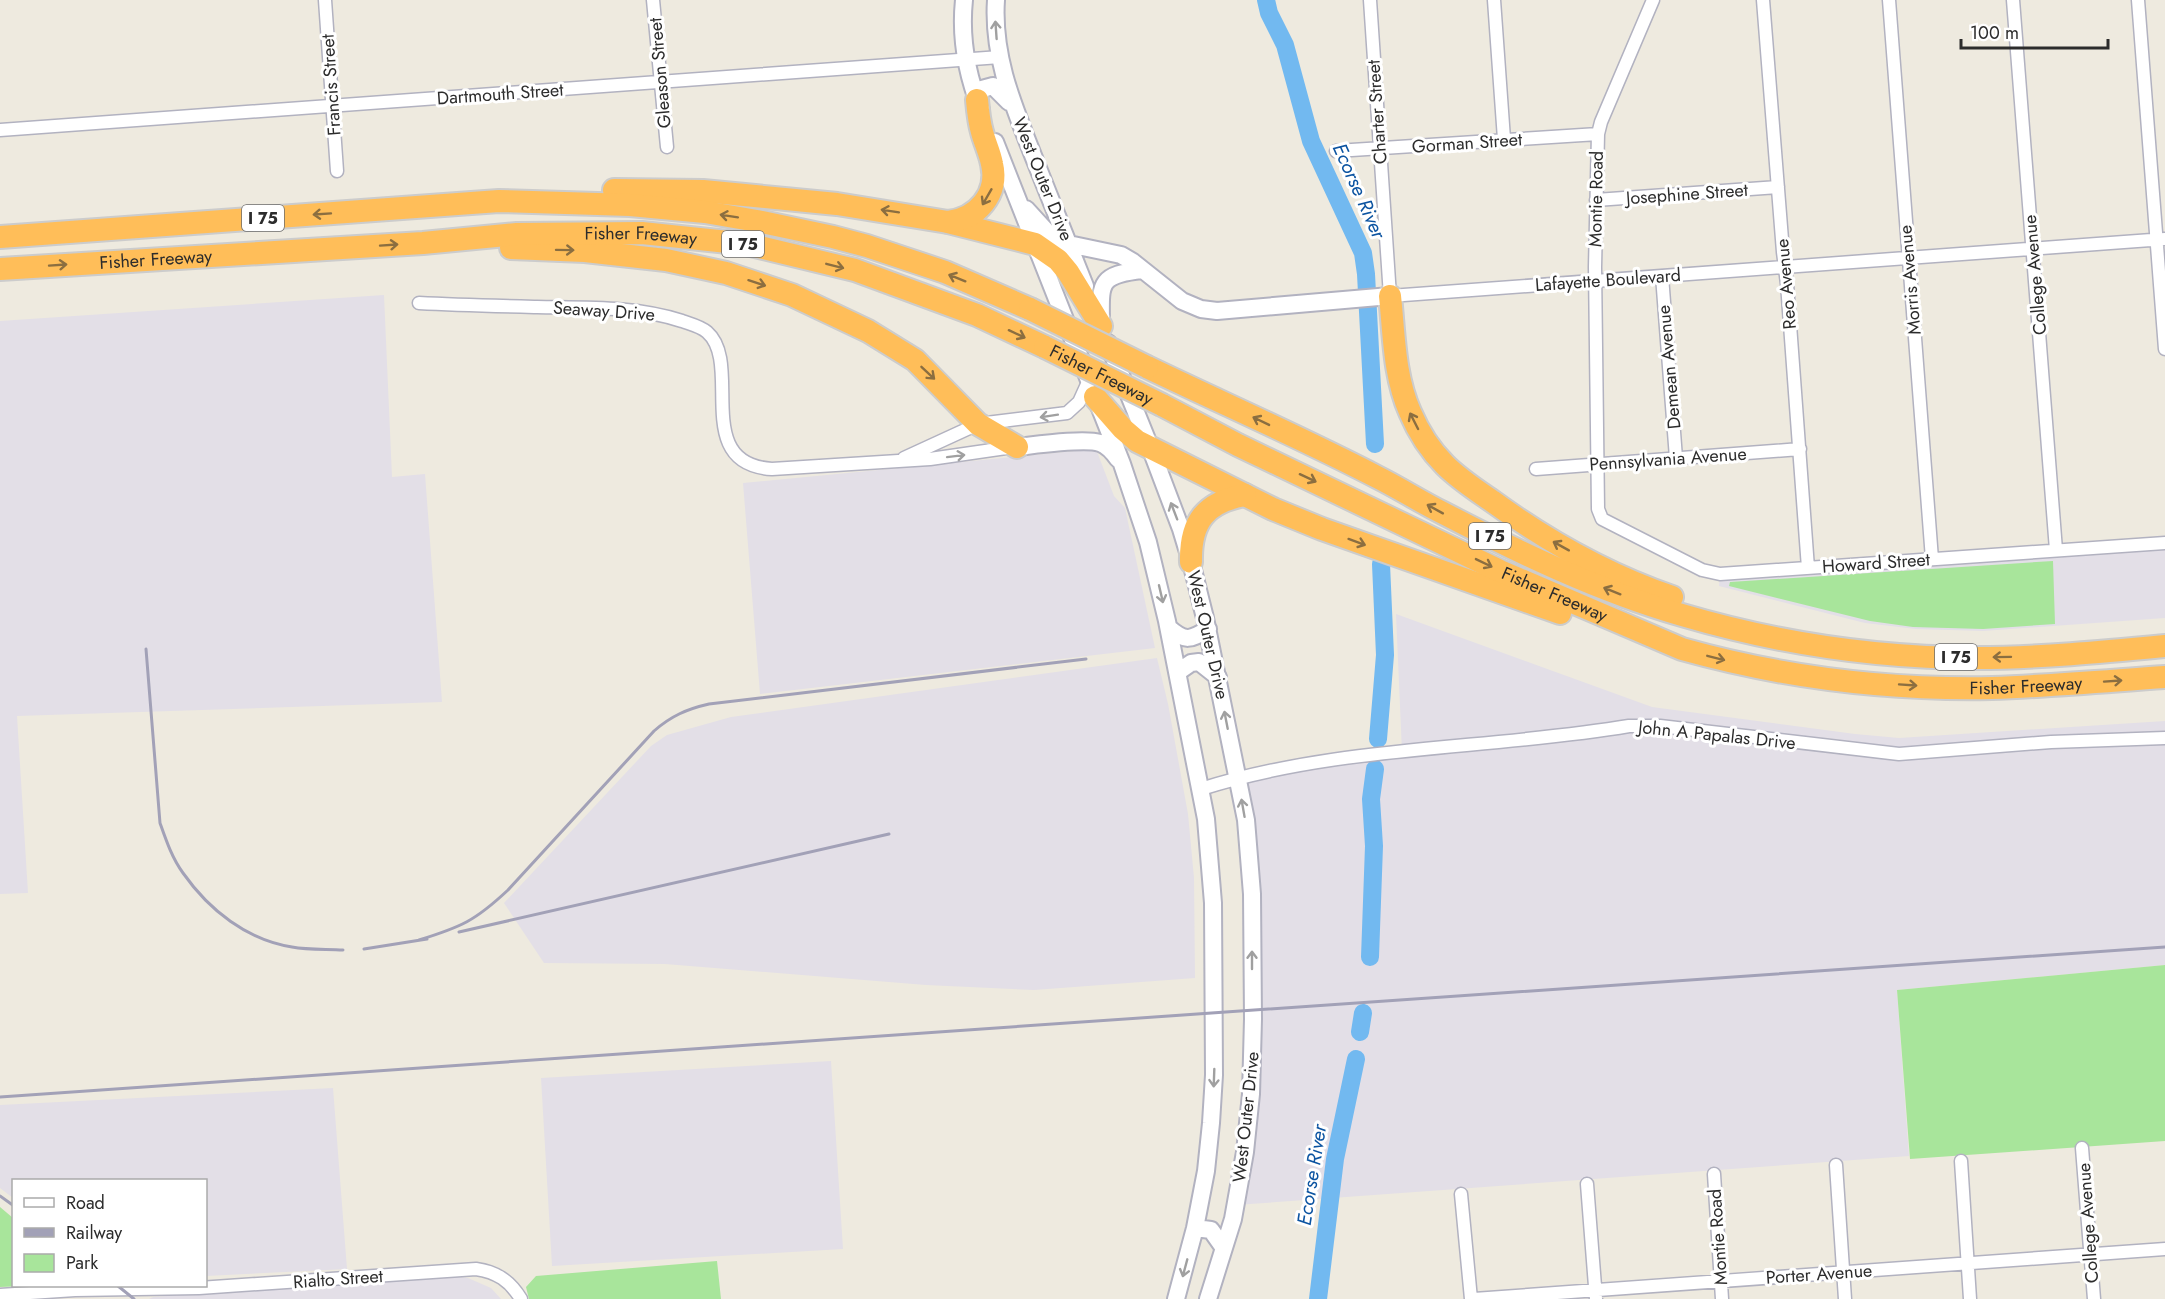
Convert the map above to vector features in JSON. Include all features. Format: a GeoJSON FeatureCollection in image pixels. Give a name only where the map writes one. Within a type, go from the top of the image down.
{"type":"FeatureCollection","features":[{"type":"Feature","properties":{"kind":"highway"},"geometry":{"type":"LineString","coordinates":[[948,222],[958,221],[979,209],[990,196],[994,179],[992,164],[981,130],[977,100]]}},
{"type":"Feature","properties":{"kind":"highway"},"geometry":{"type":"LineString","coordinates":[[500,201],[526,192],[703,191],[837,204],[948,222],[1035,244],[1058,260],[1068,272],[1101,326]]}},
{"type":"Feature","properties":{"kind":"highway","name":"Fisher Freeway"},"geometry":{"type":"LineString","coordinates":[[0,237],[500,201],[630,205],[705,212],[788,226],[898,256],[1030,309],[1377,477],[1442,513],[1581,579],[1682,615],[1789,640],[1852,650],[1974,658],[2061,655],[2165,646]]}},
{"type":"Feature","properties":{"kind":"highway","name":"Fisher Freeway"},"geometry":{"type":"LineString","coordinates":[[0,269],[423,243],[517,234],[642,233],[747,244],[855,270],[977,315],[1162,405],[1238,445],[1500,571],[1682,649],[1760,668],[1812,677],[1877,683],[1990,688],[2165,676]]}},
{"type":"Feature","properties":{"kind":"highway"},"geometry":{"type":"LineString","coordinates":[[423,243],[632,255],[692,265],[759,283],[832,312],[895,347],[928,372],[978,424],[1017,447]]}},
{"type":"Feature","properties":{"kind":"highway"},"geometry":{"type":"LineString","coordinates":[[1375,297],[1398,367],[1404,397],[1420,433],[1433,451],[1458,476],[1512,516],[1550,540],[1634,582],[1739,618],[1822,637],[1852,650]]}},
{"type":"Feature","properties":{"kind":"highway"},"geometry":{"type":"LineString","coordinates":[[1092,388],[1123,429],[1137,441],[1273,509],[1322,529],[1539,604],[1609,632],[1660,639]]}},
{"type":"Feature","properties":{"kind":"highway"},"geometry":{"type":"LineString","coordinates":[[1191,562],[1193,536],[1204,514],[1221,501],[1245,495]]}},
{"type":"Feature","properties":{"kind":"main road","name":"West Outer Drive"},"geometry":{"type":"LineString","coordinates":[[964,0],[962,24],[966,61],[977,100],[1122,464],[1148,542],[1169,628],[1201,789],[1210,855],[1213,903],[1214,1075],[1206,1171],[1195,1228],[1176,1299]]}},
{"type":"Feature","properties":{"kind":"main road","name":"West Outer Drive"},"geometry":{"type":"LineString","coordinates":[[996,0],[995,27],[1013,107],[1181,529],[1208,629],[1246,820],[1252,894],[1253,1065],[1244,1161],[1233,1219],[1208,1299]]}},
{"type":"Feature","properties":{"kind":"main road"},"geometry":{"type":"LineString","coordinates":[[977,100],[982,88],[993,86],[1013,107]]}},
{"type":"Feature","properties":{"kind":"main road","name":"Lafayette Boulevard"},"geometry":{"type":"LineString","coordinates":[[1019,202],[1059,242],[1121,255],[1182,301],[1200,309],[1217,311],[1375,297]]}},
{"type":"Feature","properties":{"kind":"main road"},"geometry":{"type":"LineString","coordinates":[[1101,326],[1101,294],[1106,282],[1119,273],[1142,270]]}},
{"type":"Feature","properties":{"kind":"main road"},"geometry":{"type":"LineString","coordinates":[[1017,447],[1082,441],[1096,442],[1111,450],[1122,464]]}},
{"type":"Feature","properties":{"kind":"main road"},"geometry":{"type":"LineString","coordinates":[[1169,628],[1188,639],[1208,629]]}},
{"type":"Feature","properties":{"kind":"main road"},"geometry":{"type":"LineString","coordinates":[[1178,672],[1191,663],[1199,662],[1218,677]]}},
{"type":"Feature","properties":{"kind":"main road"},"geometry":{"type":"LineString","coordinates":[[1195,1228],[1211,1230],[1223,1246]]}},
{"type":"Feature","properties":{"kind":"street","name":"Francis Street"},"geometry":{"type":"LineString","coordinates":[[325,0],[337,171]]}},
{"type":"Feature","properties":{"kind":"street","name":"Gleason Street"},"geometry":{"type":"LineString","coordinates":[[653,0],[667,147]]}},
{"type":"Feature","properties":{"kind":"street","name":"Charter Street"},"geometry":{"type":"LineString","coordinates":[[1370,0],[1380,149],[1375,297]]}},
{"type":"Feature","properties":{"kind":"street"},"geometry":{"type":"LineString","coordinates":[[1494,0],[1504,139]]}},
{"type":"Feature","properties":{"kind":"street","name":"Montie Road"},"geometry":{"type":"LineString","coordinates":[[1601,516],[1598,509],[1595,281],[1598,134],[1653,0]]}},
{"type":"Feature","properties":{"kind":"street","name":"Reo Avenue"},"geometry":{"type":"LineString","coordinates":[[1763,0],[1808,568]]}},
{"type":"Feature","properties":{"kind":"street","name":"Morris Avenue"},"geometry":{"type":"LineString","coordinates":[[1889,0],[1932,559]]}},
{"type":"Feature","properties":{"kind":"street","name":"College Avenue"},"geometry":{"type":"LineString","coordinates":[[2013,0],[2056,550]]}},
{"type":"Feature","properties":{"kind":"street"},"geometry":{"type":"LineString","coordinates":[[2138,0],[2160,240],[2165,349]]}},
{"type":"Feature","properties":{"kind":"street","name":"Dartmouth Street"},"geometry":{"type":"LineString","coordinates":[[0,130],[1000,57]]}},
{"type":"Feature","properties":{"kind":"street","name":"Gorman Street"},"geometry":{"type":"LineString","coordinates":[[1336,151],[1598,134]]}},
{"type":"Feature","properties":{"kind":"street","name":"Josephine Street"},"geometry":{"type":"LineString","coordinates":[[1596,200],[1778,187]]}},
{"type":"Feature","properties":{"kind":"street","name":"Lafayette Boulevard"},"geometry":{"type":"LineString","coordinates":[[1375,297],[2160,240]]}},
{"type":"Feature","properties":{"kind":"street","name":"Demean Avenue"},"geometry":{"type":"LineString","coordinates":[[1662,276],[1676,458]]}},
{"type":"Feature","properties":{"kind":"street","name":"Seaway Drive"},"geometry":{"type":"LineString","coordinates":[[419,303],[625,309],[661,315],[696,325],[708,332],[717,346],[725,432],[733,450],[745,461],[758,467],[772,469],[897,461],[965,455],[1017,447]]}},
{"type":"Feature","properties":{"kind":"street","name":"Seaway Drive"},"geometry":{"type":"LineString","coordinates":[[897,461],[978,424],[1067,412],[1092,388]]}},
{"type":"Feature","properties":{"kind":"street","name":"Pennsylvania Avenue"},"geometry":{"type":"LineString","coordinates":[[1536,469],[1800,449]]}},
{"type":"Feature","properties":{"kind":"street","name":"Howard Street"},"geometry":{"type":"LineString","coordinates":[[1601,516],[1606,522],[1711,573],[1720,574],[2165,543]]}},
{"type":"Feature","properties":{"kind":"street","name":"John A Papalas Drive"},"geometry":{"type":"LineString","coordinates":[[1201,789],[1238,778],[1344,759],[1637,726],[1660,726],[1899,754],[2051,742],[2165,738]]}},
{"type":"Feature","properties":{"kind":"street","name":"College Avenue"},"geometry":{"type":"LineString","coordinates":[[2082,1148],[2094,1299]]}},
{"type":"Feature","properties":{"kind":"street"},"geometry":{"type":"LineString","coordinates":[[1961,1161],[1970,1299]]}},
{"type":"Feature","properties":{"kind":"street"},"geometry":{"type":"LineString","coordinates":[[1836,1164],[1845,1299]]}},
{"type":"Feature","properties":{"kind":"street","name":"Montie Road"},"geometry":{"type":"LineString","coordinates":[[1714,1174],[1722,1299]]}},
{"type":"Feature","properties":{"kind":"street"},"geometry":{"type":"LineString","coordinates":[[1587,1184],[1596,1294]]}},
{"type":"Feature","properties":{"kind":"street"},"geometry":{"type":"LineString","coordinates":[[1461,1194],[1473,1299]]}},
{"type":"Feature","properties":{"kind":"street","name":"Porter Avenue"},"geometry":{"type":"LineString","coordinates":[[1473,1299],[1596,1294],[1721,1282],[2165,1250]]}},
{"type":"Feature","properties":{"kind":"street","name":"Rialto Street"},"geometry":{"type":"LineString","coordinates":[[0,1295],[62,1295],[199,1288],[476,1269],[496,1274],[506,1280],[521,1299]]}},
{"type":"Feature","properties":{"kind":"shaded area"},"geometry":{"type":"Polygon","coordinates":[[[384,295],[392,477],[425,474],[442,702],[17,716],[28,893],[0,894],[0,321],[384,295]]]}},
{"type":"Feature","properties":{"kind":"shaded area"},"geometry":{"type":"Polygon","coordinates":[[[1096,449],[1114,496],[1125,508],[1155,648],[760,694],[743,483],[1096,449]]]}},
{"type":"Feature","properties":{"kind":"shaded area"},"geometry":{"type":"Polygon","coordinates":[[[2165,543],[2165,618],[1983,631],[1916,629],[1865,623],[1719,586],[1720,574],[2165,543]]]}},
{"type":"Feature","properties":{"kind":"shaded area"},"geometry":{"type":"Polygon","coordinates":[[[1396,614],[1652,707],[1899,738],[2165,721],[2165,965],[1897,990],[1909,1156],[1236,1205],[1253,1065],[1238,778],[1402,752],[1396,614]]]}},
{"type":"Feature","properties":{"kind":"shaded area"},"geometry":{"type":"Polygon","coordinates":[[[1157,658],[1168,704],[1188,814],[1194,878],[1195,978],[1034,990],[926,985],[665,964],[544,963],[504,903],[651,746],[667,735],[731,717],[1157,658]]]}},
{"type":"Feature","properties":{"kind":"shaded area"},"geometry":{"type":"Polygon","coordinates":[[[831,1061],[843,1249],[552,1266],[541,1078],[831,1061]]]}},
{"type":"Feature","properties":{"kind":"shaded area"},"geometry":{"type":"Polygon","coordinates":[[[333,1088],[347,1269],[207,1276],[207,1179],[12,1179],[12,1197],[0,1188],[0,1105],[333,1088]]]}},
{"type":"Feature","properties":{"kind":"shaded area"},"geometry":{"type":"Polygon","coordinates":[[[455,1276],[468,1278],[491,1288],[501,1299],[149,1299],[153,1297],[455,1276]]]}},
{"type":"Feature","properties":{"kind":"green space"},"geometry":{"type":"Polygon","coordinates":[[[2053,561],[2055,624],[1983,629],[1913,627],[1870,621],[1729,586],[1730,582],[2053,561]]]}},
{"type":"Feature","properties":{"kind":"green space"},"geometry":{"type":"Polygon","coordinates":[[[2165,965],[2165,1141],[1910,1159],[1897,990],[2165,965]]]}},
{"type":"Feature","properties":{"kind":"green space"},"geometry":{"type":"Polygon","coordinates":[[[0,1207],[12,1217],[12,1287],[0,1287],[0,1207]]]}},
{"type":"Feature","properties":{"kind":"green space"},"geometry":{"type":"Polygon","coordinates":[[[717,1261],[721,1299],[529,1299],[526,1287],[536,1276],[717,1261]]]}},
{"type":"Feature","properties":{"kind":"waterway","name":"Ecorse River"},"geometry":{"type":"LineString","coordinates":[[1266,0],[1269,13],[1285,45],[1311,141],[1363,253],[1375,444]]}},
{"type":"Feature","properties":{"kind":"waterway","name":"Ecorse River"},"geometry":{"type":"LineString","coordinates":[[1378,739],[1385,655],[1381,564]]}},
{"type":"Feature","properties":{"kind":"waterway","name":"Ecorse River"},"geometry":{"type":"LineString","coordinates":[[1370,957],[1374,846],[1371,799],[1375,769]]}},
{"type":"Feature","properties":{"kind":"waterway","name":"Ecorse River"},"geometry":{"type":"LineString","coordinates":[[1360,1032],[1363,1013]]}},
{"type":"Feature","properties":{"kind":"waterway","name":"Ecorse River"},"geometry":{"type":"LineString","coordinates":[[1318,1299],[1335,1159],[1356,1059]]}},
{"type":"Feature","properties":{"kind":"railway"},"geometry":{"type":"LineString","coordinates":[[146,649],[160,823],[179,867],[193,887],[217,911],[260,938],[292,947],[343,950]]}},
{"type":"Feature","properties":{"kind":"railway"},"geometry":{"type":"LineString","coordinates":[[419,940],[467,922],[496,901],[654,731],[673,717],[686,711],[709,704],[1086,659]]}},
{"type":"Feature","properties":{"kind":"railway"},"geometry":{"type":"LineString","coordinates":[[459,932],[889,834]]}},
{"type":"Feature","properties":{"kind":"railway"},"geometry":{"type":"LineString","coordinates":[[364,949],[427,939]]}},
{"type":"Feature","properties":{"kind":"railway"},"geometry":{"type":"LineString","coordinates":[[0,1097],[2165,947]]}},
{"type":"Feature","properties":{"kind":"railway"},"geometry":{"type":"LineString","coordinates":[[0,1196],[12,1205]]}},
{"type":"Feature","properties":{"kind":"railway"},"geometry":{"type":"LineString","coordinates":[[119,1287],[134,1299]]}}]}
